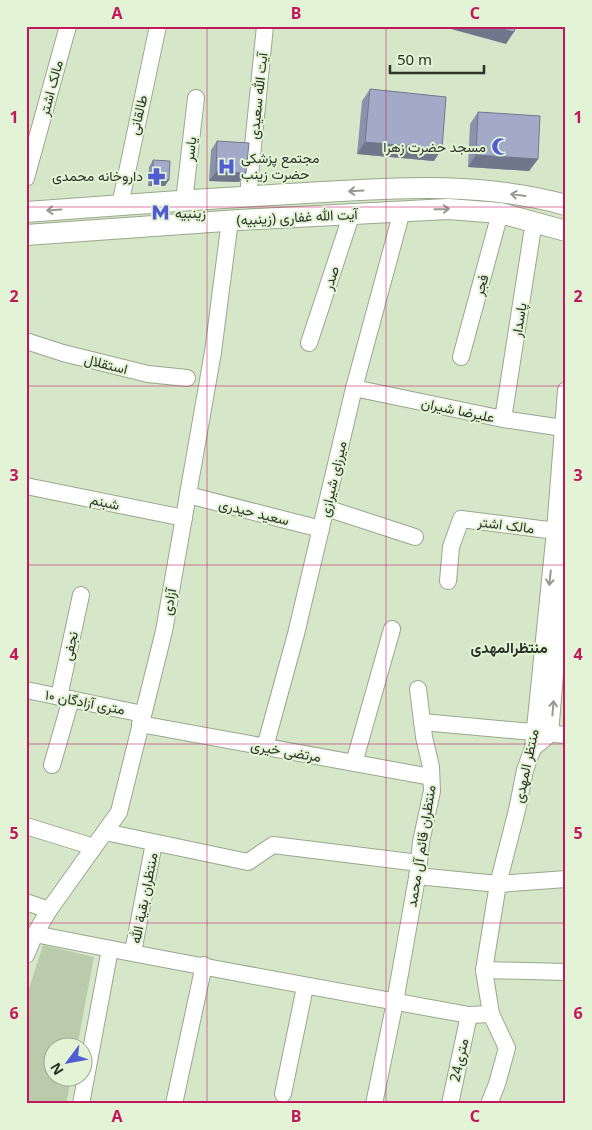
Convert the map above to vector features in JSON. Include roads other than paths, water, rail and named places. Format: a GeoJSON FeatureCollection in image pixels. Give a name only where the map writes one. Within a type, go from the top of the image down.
{"type":"FeatureCollection","features":[{"type":"Feature","properties":{"kind":"main road","name":"آیت الله غفاری (زینبیه)"},"geometry":{"type":"LineString","coordinates":[[26,212],[248,196],[449,187],[529,196],[566,205]]}},
{"type":"Feature","properties":{"kind":"main road"},"geometry":{"type":"LineString","coordinates":[[127,204],[135,227]]}},
{"type":"Feature","properties":{"kind":"main road"},"geometry":{"type":"LineString","coordinates":[[92,207],[94,230]]}},
{"type":"Feature","properties":{"kind":"main road","name":"آیت الله غفاری (زینبیه)"},"geometry":{"type":"LineString","coordinates":[[26,235],[230,220],[448,209],[500,213],[566,231]]}},
{"type":"Feature","properties":{"kind":"street","name":"مالک اشتر"},"geometry":{"type":"LineString","coordinates":[[26,178],[68,26]]}},
{"type":"Feature","properties":{"kind":"street","name":"طالقانی"},"geometry":{"type":"LineString","coordinates":[[127,204],[158,26]]}},
{"type":"Feature","properties":{"kind":"street","name":"آیت الله سعیدی"},"geometry":{"type":"LineString","coordinates":[[248,196],[265,26]]}},
{"type":"Feature","properties":{"kind":"street","name":"یاسر"},"geometry":{"type":"LineString","coordinates":[[184,201],[196,98]]}},
{"type":"Feature","properties":{"kind":"street","name":"میرزای شیرازی"},"geometry":{"type":"LineString","coordinates":[[266,747],[296,634],[354,388],[402,211]]}},
{"type":"Feature","properties":{"kind":"street","name":"صدر"},"geometry":{"type":"LineString","coordinates":[[309,343],[352,213]]}},
{"type":"Feature","properties":{"kind":"street","name":"فجر"},"geometry":{"type":"LineString","coordinates":[[461,357],[500,213]]}},
{"type":"Feature","properties":{"kind":"street","name":"آزادی"},"geometry":{"type":"LineString","coordinates":[[26,955],[50,910],[119,812],[164,630],[213,352],[230,220]]}},
{"type":"Feature","properties":{"kind":"street","name":"پاسدار"},"geometry":{"type":"LineString","coordinates":[[503,419],[534,222]]}},
{"type":"Feature","properties":{"kind":"street","name":"استقلال"},"geometry":{"type":"LineString","coordinates":[[26,341],[64,353],[148,374],[187,378]]}},
{"type":"Feature","properties":{"kind":"street","name":"علیرضا شیران"},"geometry":{"type":"LineString","coordinates":[[354,388],[503,419],[563,428]]}},
{"type":"Feature","properties":{"kind":"street","name":"منتظر المهدی"},"geometry":{"type":"LineString","coordinates":[[489,1104],[507,1048],[491,1014],[484,970],[498,884],[526,770],[546,737],[562,534],[563,428],[566,390]]}},
{"type":"Feature","properties":{"kind":"street","name":"شبنم"},"geometry":{"type":"LineString","coordinates":[[26,486],[184,518]]}},
{"type":"Feature","properties":{"kind":"street","name":"سعید حیدری"},"geometry":{"type":"LineString","coordinates":[[188,496],[321,529]]}},
{"type":"Feature","properties":{"kind":"street"},"geometry":{"type":"LineString","coordinates":[[326,508],[415,537]]}},
{"type":"Feature","properties":{"kind":"street","name":"مالک اشتر"},"geometry":{"type":"LineString","coordinates":[[448,581],[451,547],[461,519],[562,534]]}},
{"type":"Feature","properties":{"kind":"street","name":"نجفی"},"geometry":{"type":"LineString","coordinates":[[52,765],[65,698],[81,595]]}},
{"type":"Feature","properties":{"kind":"street"},"geometry":{"type":"LineString","coordinates":[[354,763],[392,629]]}},
{"type":"Feature","properties":{"kind":"street","name":"منتظران قائم آل محمد"},"geometry":{"type":"LineString","coordinates":[[374,1104],[418,869],[421,842],[432,791],[431,767],[418,689]]}},
{"type":"Feature","properties":{"kind":"street","name":"۱۰ متری آزادگان"},"geometry":{"type":"LineString","coordinates":[[26,690],[65,698],[142,719]]}},
{"type":"Feature","properties":{"kind":"street","name":"مرتضی خیری"},"geometry":{"type":"LineString","coordinates":[[142,719],[266,747],[432,778]]}},
{"type":"Feature","properties":{"kind":"street"},"geometry":{"type":"LineString","coordinates":[[422,722],[546,737]]}},
{"type":"Feature","properties":{"kind":"street"},"geometry":{"type":"LineString","coordinates":[[26,826],[94,847]]}},
{"type":"Feature","properties":{"kind":"street"},"geometry":{"type":"LineString","coordinates":[[105,832],[248,862],[273,845],[498,884],[566,879]]}},
{"type":"Feature","properties":{"kind":"street","name":"منتظران بقیة الله"},"geometry":{"type":"LineString","coordinates":[[133,952],[154,843]]}},
{"type":"Feature","properties":{"kind":"street"},"geometry":{"type":"LineString","coordinates":[[26,902],[50,910]]}},
{"type":"Feature","properties":{"kind":"street"},"geometry":{"type":"LineString","coordinates":[[36,934],[204,965],[305,987],[469,1016],[491,1014]]}},
{"type":"Feature","properties":{"kind":"street"},"geometry":{"type":"LineString","coordinates":[[81,1104],[110,949]]}},
{"type":"Feature","properties":{"kind":"street"},"geometry":{"type":"LineString","coordinates":[[174,1104],[204,965]]}},
{"type":"Feature","properties":{"kind":"street"},"geometry":{"type":"LineString","coordinates":[[484,970],[566,972]]}},
{"type":"Feature","properties":{"kind":"street"},"geometry":{"type":"LineString","coordinates":[[283,1094],[305,987]]}},
{"type":"Feature","properties":{"kind":"street","name":"24متری"},"geometry":{"type":"LineString","coordinates":[[450,1104],[469,1016]]}},
{"type":"Feature","properties":{"kind":"place","name":"مسجد حضرت زهرا"},"geometry":{"type":"Point","coordinates":[500,147]}},
{"type":"Feature","properties":{"kind":"place","name":"مجتمع پزشکی حضرت زینب"},"geometry":{"type":"Point","coordinates":[227,166]}},
{"type":"Feature","properties":{"kind":"place","name":"داروخانه محمدی"},"geometry":{"type":"Point","coordinates":[157,176]}},
{"type":"Feature","properties":{"kind":"place","name":"زینبیه"},"geometry":{"type":"Point","coordinates":[161,213]}},
{"type":"Feature","properties":{"kind":"district","name":"منتظرالمهدی"},"geometry":{"type":"Point","coordinates":[509,648]}}]}
